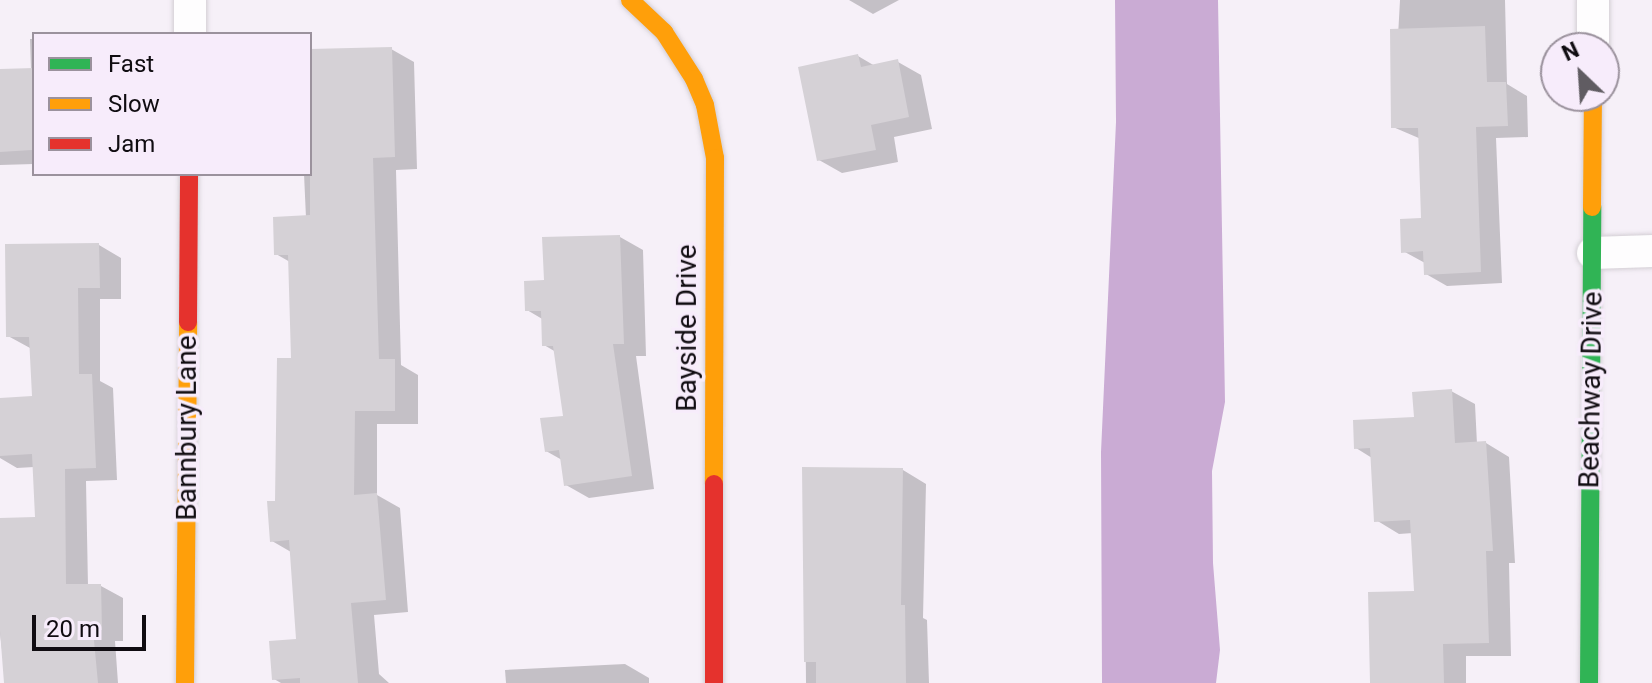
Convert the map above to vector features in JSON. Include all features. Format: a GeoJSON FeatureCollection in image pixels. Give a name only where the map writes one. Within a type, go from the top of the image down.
{"type":"FeatureCollection","features":[{"type":"Feature","properties":{"kind":"street"},"geometry":{"type":"LineString","coordinates":[[190,0],[190,32]]}},
{"type":"Feature","properties":{"kind":"street","name":"Bayside Drive"},"geometry":{"type":"LineString","coordinates":[[630,0],[664,32],[694,79],[705,105],[715,158],[714,683]]}},
{"type":"Feature","properties":{"kind":"street"},"geometry":{"type":"LineString","coordinates":[[1593,0],[1593,32]]}},
{"type":"Feature","properties":{"kind":"street","name":"Beachway Drive"},"geometry":{"type":"LineString","coordinates":[[1589,683],[1593,112]]}},
{"type":"Feature","properties":{"kind":"street","name":"Bannbury Lane"},"geometry":{"type":"LineString","coordinates":[[185,683],[189,176]]}},
{"type":"Feature","properties":{"kind":"street"},"geometry":{"type":"LineString","coordinates":[[1593,253],[1652,251]]}},
{"type":"Feature","properties":{"kind":"shaded area"},"geometry":{"type":"Polygon","coordinates":[[[1115,0],[1218,0],[1225,402],[1212,471],[1213,563],[1220,650],[1216,683],[1102,683],[1101,452],[1116,122],[1115,0]]]}},
{"type":"Feature","properties":{"kind":"building"},"geometry":{"type":"Polygon","coordinates":[[[1485,26],[1487,82],[1506,82],[1508,126],[1476,127],[1481,272],[1424,275],[1423,251],[1401,253],[1400,219],[1421,218],[1418,128],[1391,128],[1390,29],[1485,26]]]}},
{"type":"Feature","properties":{"kind":"building"},"geometry":{"type":"Polygon","coordinates":[[[392,47],[395,157],[373,158],[379,359],[395,359],[395,411],[355,411],[354,495],[377,493],[386,600],[351,603],[358,683],[300,683],[300,678],[272,680],[269,641],[296,639],[289,540],[270,542],[267,501],[275,501],[277,358],[291,358],[288,255],[274,255],[273,217],[310,215],[312,49],[392,47]]]}},
{"type":"Feature","properties":{"kind":"building"},"geometry":{"type":"Polygon","coordinates":[[[858,54],[861,67],[898,59],[909,117],[871,125],[876,150],[817,161],[798,67],[858,54]]]}},
{"type":"Feature","properties":{"kind":"building"},"geometry":{"type":"Polygon","coordinates":[[[32,68],[32,150],[0,152],[0,69],[32,68]]]}},
{"type":"Feature","properties":{"kind":"building"},"geometry":{"type":"Polygon","coordinates":[[[620,235],[624,344],[613,344],[632,476],[564,486],[559,450],[545,452],[540,418],[563,416],[553,346],[542,346],[541,311],[525,311],[524,281],[544,280],[542,237],[620,235]]]}},
{"type":"Feature","properties":{"kind":"building"},"geometry":{"type":"Polygon","coordinates":[[[99,243],[100,288],[78,288],[79,374],[92,374],[96,468],[65,469],[66,584],[101,584],[102,630],[93,630],[98,683],[4,683],[0,631],[0,518],[35,517],[32,454],[0,456],[0,398],[32,396],[29,337],[6,337],[5,244],[99,243]]]}},
{"type":"Feature","properties":{"kind":"building"},"geometry":{"type":"Polygon","coordinates":[[[1452,389],[1455,443],[1486,441],[1493,551],[1486,551],[1489,643],[1443,644],[1444,683],[1370,683],[1368,592],[1414,591],[1410,520],[1374,522],[1370,448],[1354,449],[1353,420],[1414,417],[1412,392],[1452,389]]]}},
{"type":"Feature","properties":{"kind":"building"},"geometry":{"type":"Polygon","coordinates":[[[802,467],[903,468],[901,605],[905,605],[906,683],[816,683],[816,662],[804,662],[802,467]]]}},
{"type":"Feature","properties":{"kind":"traffic: fast"},"geometry":{"type":"LineString","coordinates":[[1589,683],[1592,207]]}},
{"type":"Feature","properties":{"kind":"traffic: slow"},"geometry":{"type":"LineString","coordinates":[[630,0],[664,32],[694,79],[705,105],[715,158],[714,484]]}},
{"type":"Feature","properties":{"kind":"traffic: slow"},"geometry":{"type":"LineString","coordinates":[[1592,207],[1593,112]]}},
{"type":"Feature","properties":{"kind":"traffic: slow"},"geometry":{"type":"LineString","coordinates":[[185,683],[188,322]]}},
{"type":"Feature","properties":{"kind":"traffic: jam"},"geometry":{"type":"LineString","coordinates":[[188,322],[189,176]]}},
{"type":"Feature","properties":{"kind":"traffic: jam"},"geometry":{"type":"LineString","coordinates":[[714,484],[714,683]]}}]}
